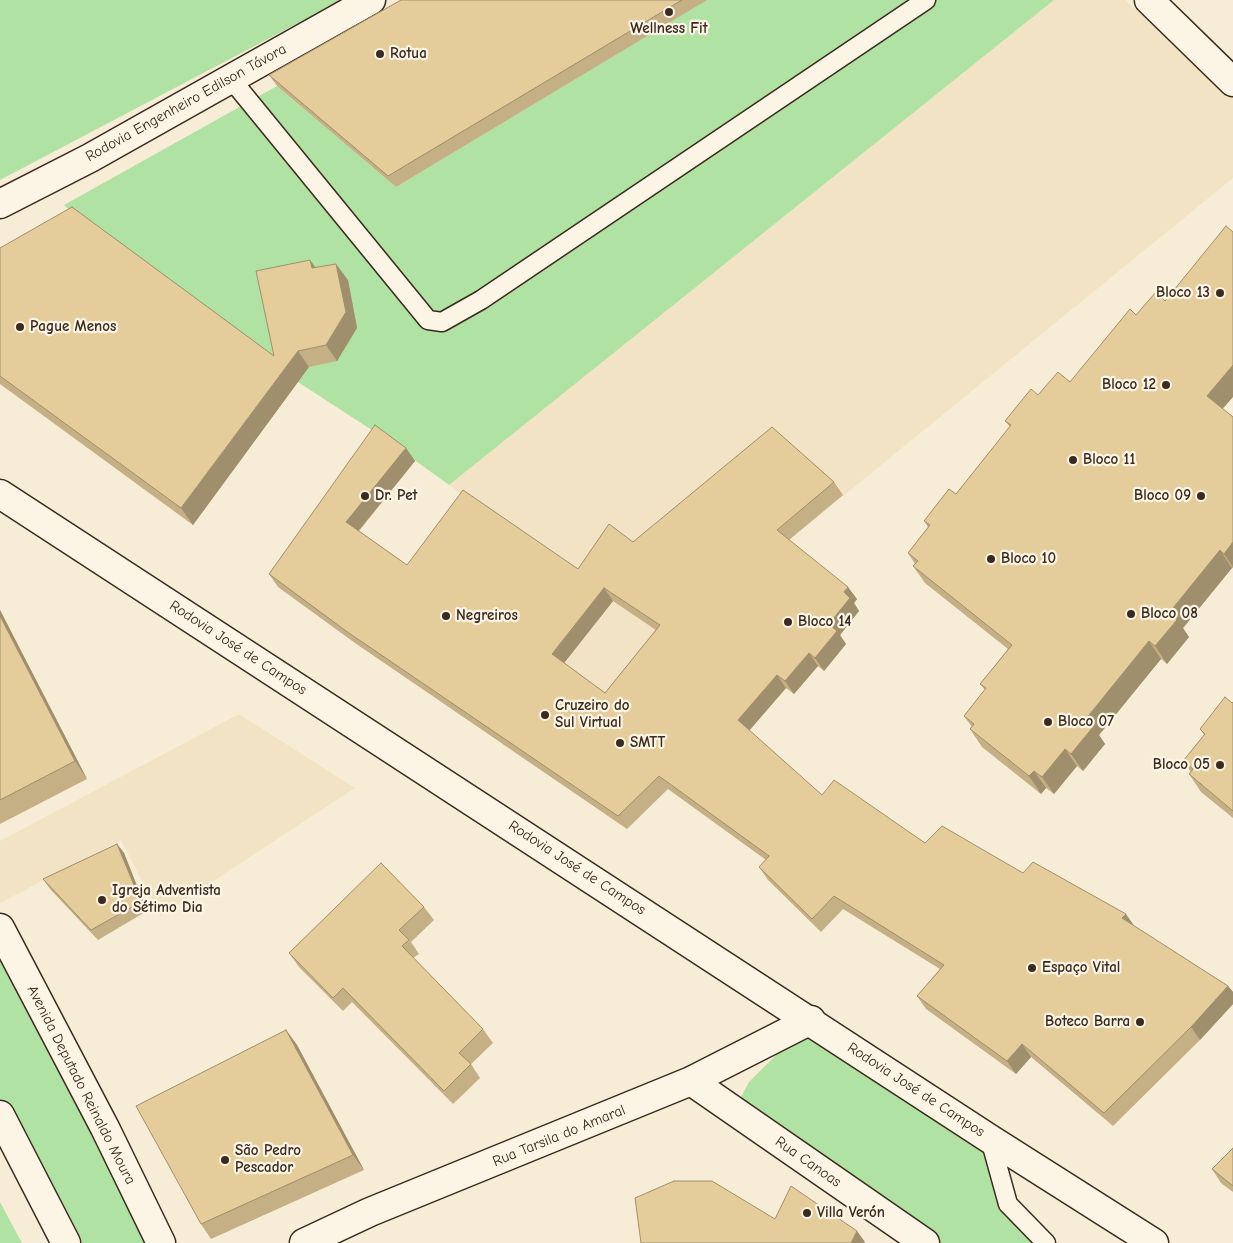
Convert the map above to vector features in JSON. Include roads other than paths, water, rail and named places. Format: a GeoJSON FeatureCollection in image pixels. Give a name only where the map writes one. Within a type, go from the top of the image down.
{"type":"FeatureCollection","features":[{"type":"Feature","properties":{"kind":"main road","name":"Rodovia Engenheiro Edilson Távora"},"geometry":{"type":"LineString","coordinates":[[0,204],[90,158],[371,0]]}},
{"type":"Feature","properties":{"kind":"main road"},"geometry":{"type":"LineString","coordinates":[[1149,0],[1233,82]]}},
{"type":"Feature","properties":{"kind":"main road","name":"Rodovia José de Campos"},"geometry":{"type":"LineString","coordinates":[[0,494],[811,1020],[990,1139],[1154,1243]]}},
{"type":"Feature","properties":{"kind":"main road","name":"Avenida Deputado Reinaldo Moura"},"geometry":{"type":"LineString","coordinates":[[0,928],[105,1128],[161,1243]]}},
{"type":"Feature","properties":{"kind":"main road","name":"Rua Tarsila do Amaral"},"geometry":{"type":"LineString","coordinates":[[304,1243],[370,1212],[691,1081],[811,1020]]}},
{"type":"Feature","properties":{"kind":"main road","name":"Rua Canoas"},"geometry":{"type":"LineString","coordinates":[[691,1081],[925,1243]]}},
{"type":"Feature","properties":{"kind":"main road"},"geometry":{"type":"LineString","coordinates":[[0,1115],[66,1243]]}},
{"type":"Feature","properties":{"kind":"lane"},"geometry":{"type":"LineString","coordinates":[[231,78],[428,320],[442,322],[481,300],[926,0]]}},
{"type":"Feature","properties":{"kind":"lane"},"geometry":{"type":"LineString","coordinates":[[990,1139],[1008,1204],[1046,1243]]}},
{"type":"Feature","properties":{"kind":"place","name":"Wellness Fit"},"geometry":{"type":"Point","coordinates":[669,12]}},
{"type":"Feature","properties":{"kind":"place","name":"Rotua"},"geometry":{"type":"Point","coordinates":[380,54]}},
{"type":"Feature","properties":{"kind":"place","name":"Bloco 13"},"geometry":{"type":"Point","coordinates":[1220,293]}},
{"type":"Feature","properties":{"kind":"place","name":"Pague Menos"},"geometry":{"type":"Point","coordinates":[20,327]}},
{"type":"Feature","properties":{"kind":"place","name":"Bloco 12"},"geometry":{"type":"Point","coordinates":[1166,385]}},
{"type":"Feature","properties":{"kind":"place","name":"Bloco 11"},"geometry":{"type":"Point","coordinates":[1073,460]}},
{"type":"Feature","properties":{"kind":"place","name":"Dr. Pet"},"geometry":{"type":"Point","coordinates":[365,496]}},
{"type":"Feature","properties":{"kind":"place","name":"Bloco 09"},"geometry":{"type":"Point","coordinates":[1201,496]}},
{"type":"Feature","properties":{"kind":"place","name":"Bloco 10"},"geometry":{"type":"Point","coordinates":[991,559]}},
{"type":"Feature","properties":{"kind":"place","name":"Bloco 08"},"geometry":{"type":"Point","coordinates":[1131,614]}},
{"type":"Feature","properties":{"kind":"place","name":"Negreiros"},"geometry":{"type":"Point","coordinates":[446,616]}},
{"type":"Feature","properties":{"kind":"place","name":"Bloco 14"},"geometry":{"type":"Point","coordinates":[788,622]}},
{"type":"Feature","properties":{"kind":"place","name":"Cruzeiro do Sul Virtual"},"geometry":{"type":"Point","coordinates":[545,715]}},
{"type":"Feature","properties":{"kind":"place","name":"Bloco 07"},"geometry":{"type":"Point","coordinates":[1048,722]}},
{"type":"Feature","properties":{"kind":"place","name":"SMTT"},"geometry":{"type":"Point","coordinates":[620,743]}},
{"type":"Feature","properties":{"kind":"place","name":"Bloco 05"},"geometry":{"type":"Point","coordinates":[1220,765]}},
{"type":"Feature","properties":{"kind":"place","name":"Igreja Adventista do Sétimo Dia"},"geometry":{"type":"Point","coordinates":[102,900]}},
{"type":"Feature","properties":{"kind":"place","name":"Espaço Vital"},"geometry":{"type":"Point","coordinates":[1032,968]}},
{"type":"Feature","properties":{"kind":"place","name":"Boteco Barra"},"geometry":{"type":"Point","coordinates":[1140,1022]}},
{"type":"Feature","properties":{"kind":"place","name":"São Pedro Pescador"},"geometry":{"type":"Point","coordinates":[225,1160]}},
{"type":"Feature","properties":{"kind":"place","name":"Villa Verón"},"geometry":{"type":"Point","coordinates":[807,1213]}}]}
